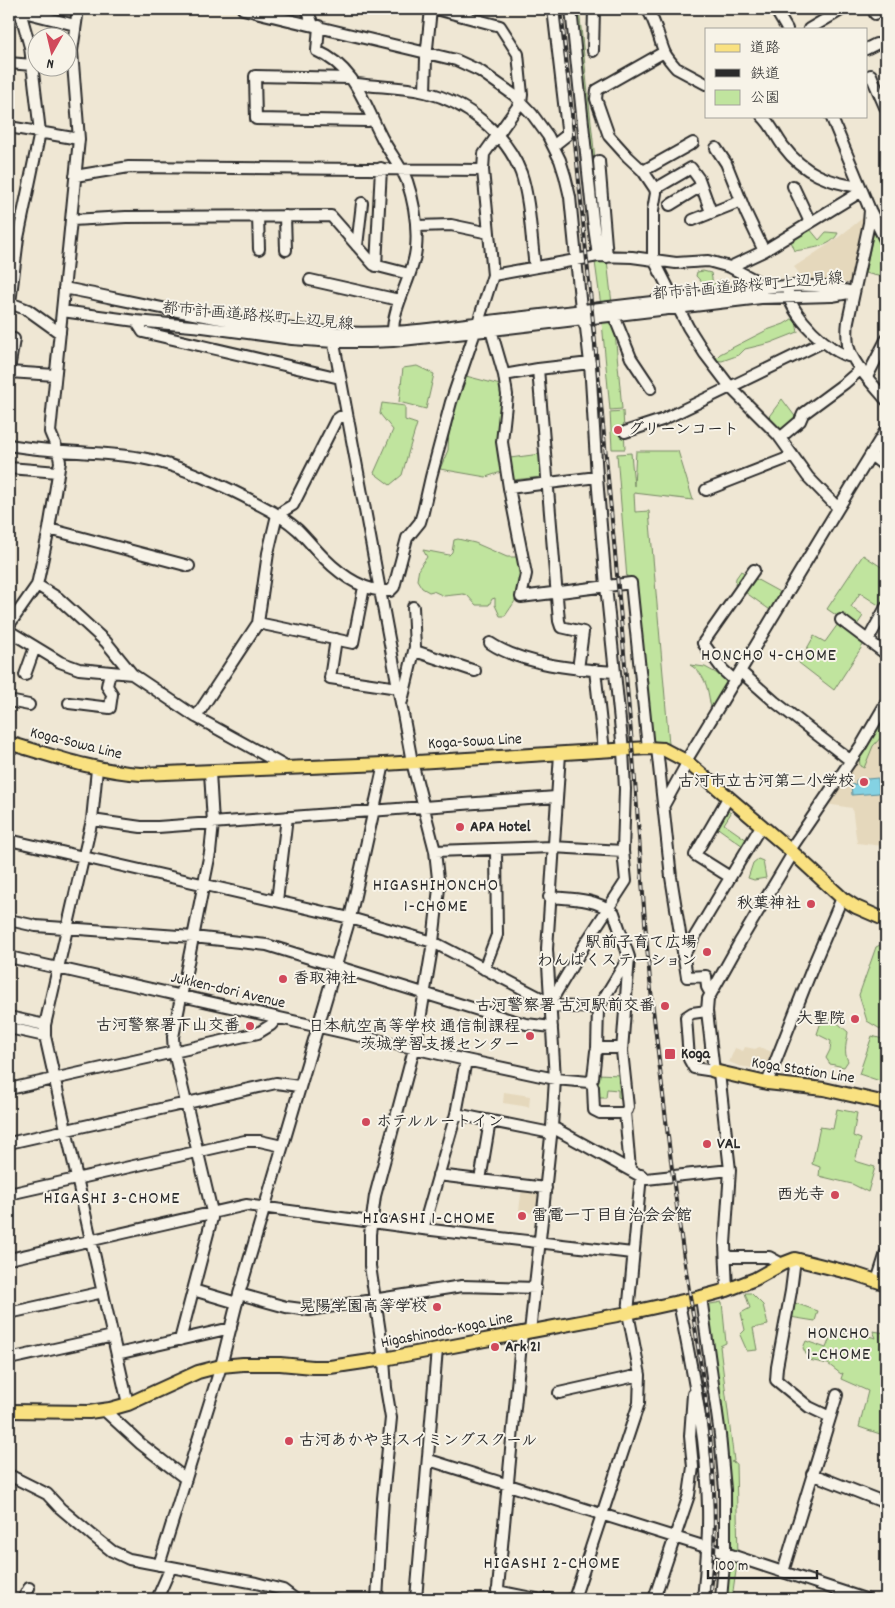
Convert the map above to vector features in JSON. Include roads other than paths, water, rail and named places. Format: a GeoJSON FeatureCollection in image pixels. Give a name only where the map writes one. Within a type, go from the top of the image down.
{"type":"FeatureCollection","features":[{"type":"Feature","properties":{"kind":"main road","name":"Koga-Sowa Line"},"geometry":{"type":"LineString","coordinates":[[9,743],[97,769],[141,774],[384,764],[652,748],[671,752],[687,762],[792,852],[842,898],[856,907],[886,920]]}},
{"type":"Feature","properties":{"kind":"main road","name":"Koga Station Line"},"geometry":{"type":"LineString","coordinates":[[717,1072],[767,1083],[824,1088],[886,1104]]}},
{"type":"Feature","properties":{"kind":"main road","name":"Higashinoda-Koga Line"},"geometry":{"type":"LineString","coordinates":[[9,1411],[89,1412],[104,1410],[128,1404],[198,1372],[221,1366],[280,1364],[330,1367],[526,1333],[628,1313],[727,1290],[755,1279],[795,1259]]}},
{"type":"Feature","properties":{"kind":"main road"},"geometry":{"type":"LineString","coordinates":[[795,1259],[882,1283]]}},
{"type":"Feature","properties":{"kind":"street"},"geometry":{"type":"LineString","coordinates":[[9,625],[36,585],[49,529],[60,462],[58,451],[50,432],[79,139],[72,51],[78,9]]}},
{"type":"Feature","properties":{"kind":"street"},"geometry":{"type":"LineString","coordinates":[[243,9],[456,60],[480,71],[506,88],[539,123],[553,146],[568,187],[582,315],[586,328],[590,363],[596,477],[623,750],[625,789],[623,851],[626,881],[550,1003]]}},
{"type":"Feature","properties":{"kind":"street"},"geometry":{"type":"LineString","coordinates":[[308,9],[316,26],[317,51],[331,57],[354,81],[382,139],[406,180],[417,226],[416,251],[399,300],[393,337]]}},
{"type":"Feature","properties":{"kind":"street"},"geometry":{"type":"LineString","coordinates":[[425,92],[431,9]]}},
{"type":"Feature","properties":{"kind":"street"},"geometry":{"type":"LineString","coordinates":[[9,445],[58,451],[92,452],[142,458],[162,463],[214,484],[280,516],[299,531],[337,569],[364,587],[380,592],[390,591],[394,587],[407,538],[420,522],[451,402],[493,275],[483,170],[484,154],[521,102],[522,95],[518,54],[500,26],[436,9]]}},
{"type":"Feature","properties":{"kind":"street"},"geometry":{"type":"LineString","coordinates":[[553,9],[567,135],[553,146]]}},
{"type":"Feature","properties":{"kind":"street"},"geometry":{"type":"LineString","coordinates":[[571,9],[593,220],[603,256]]}},
{"type":"Feature","properties":{"kind":"street"},"geometry":{"type":"LineString","coordinates":[[593,51],[594,9]]}},
{"type":"Feature","properties":{"kind":"street"},"geometry":{"type":"LineString","coordinates":[[647,9],[658,31],[664,52],[676,68],[705,83]]}},
{"type":"Feature","properties":{"kind":"street"},"geometry":{"type":"LineString","coordinates":[[775,9],[785,28]]}},
{"type":"Feature","properties":{"kind":"street"},"geometry":{"type":"LineString","coordinates":[[811,28],[843,9]]}},
{"type":"Feature","properties":{"kind":"street"},"geometry":{"type":"LineString","coordinates":[[876,14],[886,9]]}},
{"type":"Feature","properties":{"kind":"street"},"geometry":{"type":"LineString","coordinates":[[20,10],[75,25]]}},
{"type":"Feature","properties":{"kind":"street"},"geometry":{"type":"LineString","coordinates":[[20,10],[28,40]]}},
{"type":"Feature","properties":{"kind":"street"},"geometry":{"type":"LineString","coordinates":[[868,49],[876,44]]}},
{"type":"Feature","properties":{"kind":"street"},"geometry":{"type":"LineString","coordinates":[[664,52],[597,90],[596,98],[609,136],[643,171],[655,189],[653,210],[654,260],[675,304],[705,354],[731,388],[780,438],[808,477],[838,508]]}},
{"type":"Feature","properties":{"kind":"street"},"geometry":{"type":"LineString","coordinates":[[9,63],[28,65]]}},
{"type":"Feature","properties":{"kind":"street"},"geometry":{"type":"LineString","coordinates":[[868,76],[871,75],[885,107]]}},
{"type":"Feature","properties":{"kind":"street"},"geometry":{"type":"LineString","coordinates":[[368,121],[256,119],[256,76],[354,81],[425,92],[453,103],[484,121],[503,142],[520,172],[527,204],[534,267]]}},
{"type":"Feature","properties":{"kind":"street"},"geometry":{"type":"LineString","coordinates":[[34,78],[40,132],[18,238],[10,303],[28,310],[60,333]]}},
{"type":"Feature","properties":{"kind":"street"},"geometry":{"type":"LineString","coordinates":[[764,118],[791,157],[801,166],[824,178],[861,189]]}},
{"type":"Feature","properties":{"kind":"street"},"geometry":{"type":"LineString","coordinates":[[832,118],[870,210],[886,242]]}},
{"type":"Feature","properties":{"kind":"street"},"geometry":{"type":"LineString","coordinates":[[9,127],[79,139]]}},
{"type":"Feature","properties":{"kind":"street"},"geometry":{"type":"LineString","coordinates":[[643,171],[693,143]]}},
{"type":"Feature","properties":{"kind":"street"},"geometry":{"type":"LineString","coordinates":[[716,148],[726,163],[764,251]]}},
{"type":"Feature","properties":{"kind":"street"},"geometry":{"type":"LineString","coordinates":[[599,161],[603,256]]}},
{"type":"Feature","properties":{"kind":"street"},"geometry":{"type":"LineString","coordinates":[[75,176],[129,167],[483,170]]}},
{"type":"Feature","properties":{"kind":"street"},"geometry":{"type":"LineString","coordinates":[[376,266],[382,168]]}},
{"type":"Feature","properties":{"kind":"street"},"geometry":{"type":"LineString","coordinates":[[655,189],[691,168],[701,186],[710,212]]}},
{"type":"Feature","properties":{"kind":"street"},"geometry":{"type":"LineString","coordinates":[[670,205],[701,186]]}},
{"type":"Feature","properties":{"kind":"street"},"geometry":{"type":"LineString","coordinates":[[794,186],[810,222]]}},
{"type":"Feature","properties":{"kind":"street"},"geometry":{"type":"LineString","coordinates":[[730,267],[764,251],[861,189]]}},
{"type":"Feature","properties":{"kind":"street"},"geometry":{"type":"LineString","coordinates":[[693,220],[742,201]]}},
{"type":"Feature","properties":{"kind":"street"},"geometry":{"type":"LineString","coordinates":[[357,246],[362,203]]}},
{"type":"Feature","properties":{"kind":"street"},"geometry":{"type":"LineString","coordinates":[[870,210],[870,223],[848,321],[847,335],[852,357],[886,400]]}},
{"type":"Feature","properties":{"kind":"street"},"geometry":{"type":"LineString","coordinates":[[258,216],[259,250]]}},
{"type":"Feature","properties":{"kind":"street"},"geometry":{"type":"LineString","coordinates":[[284,216],[286,250]]}},
{"type":"Feature","properties":{"kind":"street"},"geometry":{"type":"LineString","coordinates":[[72,220],[126,217],[331,216],[376,266],[409,274]]}},
{"type":"Feature","properties":{"kind":"street"},"geometry":{"type":"LineString","coordinates":[[417,226],[451,225],[489,233]]}},
{"type":"Feature","properties":{"kind":"street"},"geometry":{"type":"LineString","coordinates":[[493,275],[576,258],[603,256],[676,263],[708,261],[730,267],[755,280],[760,293]]}},
{"type":"Feature","properties":{"kind":"street"},"geometry":{"type":"LineString","coordinates":[[310,280],[399,300]]}},
{"type":"Feature","properties":{"kind":"street","name":"都市計画道路桜町上辺見線"},"geometry":{"type":"LineString","coordinates":[[64,288],[199,316],[333,337]]}},
{"type":"Feature","properties":{"kind":"street"},"geometry":{"type":"LineString","coordinates":[[788,292],[791,306],[823,342],[845,356],[852,357]]}},
{"type":"Feature","properties":{"kind":"street","name":"都市計画道路桜町上辺見線"},"geometry":{"type":"LineString","coordinates":[[62,311],[292,339],[393,337],[760,293],[788,292],[832,296],[854,292]]}},
{"type":"Feature","properties":{"kind":"street","name":"都市計画道路桜町上辺見線"},"geometry":{"type":"LineString","coordinates":[[477,327],[491,330],[582,315],[614,316],[675,304]]}},
{"type":"Feature","properties":{"kind":"street"},"geometry":{"type":"LineString","coordinates":[[614,316],[631,358],[651,388]]}},
{"type":"Feature","properties":{"kind":"street"},"geometry":{"type":"LineString","coordinates":[[136,321],[143,332],[340,378]]}},
{"type":"Feature","properties":{"kind":"street"},"geometry":{"type":"LineString","coordinates":[[491,330],[504,375],[507,395],[502,442],[526,574],[521,596],[631,583],[652,748],[663,806],[683,956],[687,976],[706,976],[707,987],[711,994]]}},
{"type":"Feature","properties":{"kind":"street"},"geometry":{"type":"LineString","coordinates":[[333,337],[412,762],[435,851],[439,888],[433,942],[415,1049],[378,1182],[371,1221],[369,1249],[374,1299],[391,1418],[383,1498],[377,1599]]}},
{"type":"Feature","properties":{"kind":"street"},"geometry":{"type":"LineString","coordinates":[[14,339],[9,371],[55,375]]}},
{"type":"Feature","properties":{"kind":"street"},"geometry":{"type":"LineString","coordinates":[[780,438],[800,421],[803,414],[845,383],[864,373],[886,340]]}},
{"type":"Feature","properties":{"kind":"street"},"geometry":{"type":"LineString","coordinates":[[625,432],[662,420],[823,342]]}},
{"type":"Feature","properties":{"kind":"street"},"geometry":{"type":"LineString","coordinates":[[504,375],[590,363]]}},
{"type":"Feature","properties":{"kind":"street"},"geometry":{"type":"LineString","coordinates":[[538,369],[561,627],[583,632],[578,669]]}},
{"type":"Feature","properties":{"kind":"street"},"geometry":{"type":"LineString","coordinates":[[196,717],[258,623],[268,553],[280,516],[283,511],[293,505],[336,420],[347,416]]}},
{"type":"Feature","properties":{"kind":"street"},"geometry":{"type":"LineString","coordinates":[[663,806],[687,762],[886,430]]}},
{"type":"Feature","properties":{"kind":"street"},"geometry":{"type":"LineString","coordinates":[[706,490],[788,458],[791,453]]}},
{"type":"Feature","properties":{"kind":"street"},"geometry":{"type":"LineString","coordinates":[[871,455],[886,468]]}},
{"type":"Feature","properties":{"kind":"street"},"geometry":{"type":"LineString","coordinates":[[9,468],[58,472]]}},
{"type":"Feature","properties":{"kind":"street"},"geometry":{"type":"LineString","coordinates":[[509,488],[596,477]]}},
{"type":"Feature","properties":{"kind":"street"},"geometry":{"type":"LineString","coordinates":[[49,529],[189,566]]}},
{"type":"Feature","properties":{"kind":"street"},"geometry":{"type":"LineString","coordinates":[[754,570],[703,643],[723,670],[738,677],[775,702],[851,761]]}},
{"type":"Feature","properties":{"kind":"street"},"geometry":{"type":"LineString","coordinates":[[36,585],[58,598],[106,642],[132,674],[196,717],[288,768]]}},
{"type":"Feature","properties":{"kind":"street"},"geometry":{"type":"LineString","coordinates":[[258,623],[353,643],[364,587]]}},
{"type":"Feature","properties":{"kind":"street"},"geometry":{"type":"LineString","coordinates":[[401,705],[414,651],[416,629],[413,607]]}},
{"type":"Feature","properties":{"kind":"street"},"geometry":{"type":"LineString","coordinates":[[868,640],[886,607]]}},
{"type":"Feature","properties":{"kind":"street"},"geometry":{"type":"LineString","coordinates":[[841,620],[886,654]]}},
{"type":"Feature","properties":{"kind":"street"},"geometry":{"type":"LineString","coordinates":[[9,631],[60,662],[79,669],[132,674]]}},
{"type":"Feature","properties":{"kind":"street"},"geometry":{"type":"LineString","coordinates":[[336,639],[330,678],[398,688]]}},
{"type":"Feature","properties":{"kind":"street"},"geometry":{"type":"LineString","coordinates":[[490,643],[516,655],[578,669],[615,672]]}},
{"type":"Feature","properties":{"kind":"street"},"geometry":{"type":"LineString","coordinates":[[25,675],[35,647]]}},
{"type":"Feature","properties":{"kind":"street"},"geometry":{"type":"LineString","coordinates":[[414,651],[475,671]]}},
{"type":"Feature","properties":{"kind":"street"},"geometry":{"type":"LineString","coordinates":[[595,670],[604,751]]}},
{"type":"Feature","properties":{"kind":"street"},"geometry":{"type":"LineString","coordinates":[[68,703],[110,708],[112,694],[107,686],[110,672]]}},
{"type":"Feature","properties":{"kind":"street"},"geometry":{"type":"LineString","coordinates":[[9,701],[29,705]]}},
{"type":"Feature","properties":{"kind":"street"},"geometry":{"type":"LineString","coordinates":[[727,1290],[726,1257],[730,1170],[707,1005],[740,940],[818,807],[851,761],[886,703]]}},
{"type":"Feature","properties":{"kind":"street"},"geometry":{"type":"LineString","coordinates":[[537,1599],[497,1595],[526,1333],[536,1288],[552,1130],[555,1079],[547,949],[552,847],[560,754]]}},
{"type":"Feature","properties":{"kind":"street"},"geometry":{"type":"LineString","coordinates":[[159,1565],[221,1366],[264,1207],[350,918],[384,764]]}},
{"type":"Feature","properties":{"kind":"street"},"geometry":{"type":"LineString","coordinates":[[97,769],[92,820],[45,1025],[45,1036],[128,1404]]}},
{"type":"Feature","properties":{"kind":"street"},"geometry":{"type":"LineString","coordinates":[[180,1340],[212,1218],[174,1052],[173,1037],[210,853],[213,823],[210,772]]}},
{"type":"Feature","properties":{"kind":"street"},"geometry":{"type":"LineString","coordinates":[[92,820],[141,827],[556,797]]}},
{"type":"Feature","properties":{"kind":"street"},"geometry":{"type":"LineString","coordinates":[[728,798],[695,855],[730,877]]}},
{"type":"Feature","properties":{"kind":"street"},"geometry":{"type":"LineString","coordinates":[[278,901],[287,817]]}},
{"type":"Feature","properties":{"kind":"street"},"geometry":{"type":"LineString","coordinates":[[683,956],[761,826]]}},
{"type":"Feature","properties":{"kind":"street"},"geometry":{"type":"LineString","coordinates":[[9,840],[350,918],[433,942],[556,1006],[598,1008]]}},
{"type":"Feature","properties":{"kind":"street"},"geometry":{"type":"LineString","coordinates":[[435,851],[552,847],[623,851]]}},
{"type":"Feature","properties":{"kind":"street"},"geometry":{"type":"LineString","coordinates":[[484,969],[497,935],[496,849]]}},
{"type":"Feature","properties":{"kind":"street"},"geometry":{"type":"LineString","coordinates":[[549,897],[589,900],[608,909],[614,914],[629,957],[622,1051],[628,1107],[625,1112],[630,1169]]}},
{"type":"Feature","properties":{"kind":"street"},"geometry":{"type":"LineString","coordinates":[[767,1083],[818,953],[842,898]]}},
{"type":"Feature","properties":{"kind":"street"},"geometry":{"type":"LineString","coordinates":[[9,920],[36,926],[192,937],[267,946],[336,965],[518,1022],[552,1027]]}},
{"type":"Feature","properties":{"kind":"street","name":"Jukken-dori Avenue"},"geometry":{"type":"LineString","coordinates":[[9,957],[415,1049],[555,1079],[588,1082]]}},
{"type":"Feature","properties":{"kind":"street"},"geometry":{"type":"LineString","coordinates":[[625,1112],[595,1112],[593,1108],[592,1084],[588,1082],[593,1078],[597,1049],[598,1008],[629,957]]}},
{"type":"Feature","properties":{"kind":"street"},"geometry":{"type":"LineString","coordinates":[[707,1011],[692,1013],[686,1017],[688,1051],[690,1063],[694,1068],[717,1072]]}},
{"type":"Feature","properties":{"kind":"street"},"geometry":{"type":"LineString","coordinates":[[9,1017],[45,1025]]}},
{"type":"Feature","properties":{"kind":"street"},"geometry":{"type":"LineString","coordinates":[[9,1089],[258,1033],[271,1025],[276,1018]]}},
{"type":"Feature","properties":{"kind":"street"},"geometry":{"type":"LineString","coordinates":[[9,1028],[45,1036]]}},
{"type":"Feature","properties":{"kind":"street"},"geometry":{"type":"LineString","coordinates":[[597,1049],[619,1048],[622,1051]]}},
{"type":"Feature","properties":{"kind":"street"},"geometry":{"type":"LineString","coordinates":[[423,1229],[456,1114],[466,1060]]}},
{"type":"Feature","properties":{"kind":"street"},"geometry":{"type":"LineString","coordinates":[[9,1143],[276,1083],[299,1086]]}},
{"type":"Feature","properties":{"kind":"street"},"geometry":{"type":"LineString","coordinates":[[456,1114],[552,1130],[646,1179],[730,1170]]}},
{"type":"Feature","properties":{"kind":"street"},"geometry":{"type":"LineString","coordinates":[[480,1180],[490,1121]]}},
{"type":"Feature","properties":{"kind":"street"},"geometry":{"type":"LineString","coordinates":[[9,1194],[245,1141],[260,1141],[282,1146]]}},
{"type":"Feature","properties":{"kind":"street"},"geometry":{"type":"LineString","coordinates":[[438,1175],[546,1188]]}},
{"type":"Feature","properties":{"kind":"street"},"geometry":{"type":"LineString","coordinates":[[574,1599],[639,1402],[640,1375],[628,1313],[632,1253],[641,1176]]}},
{"type":"Feature","properties":{"kind":"street"},"geometry":{"type":"LineString","coordinates":[[9,1259],[246,1205],[423,1229],[632,1253]]}},
{"type":"Feature","properties":{"kind":"street"},"geometry":{"type":"LineString","coordinates":[[882,1283],[886,1253]]}},
{"type":"Feature","properties":{"kind":"street"},"geometry":{"type":"LineString","coordinates":[[726,1257],[769,1257],[782,1264]]}},
{"type":"Feature","properties":{"kind":"street"},"geometry":{"type":"LineString","coordinates":[[795,1259],[792,1291],[776,1380],[808,1407],[830,1417]]}},
{"type":"Feature","properties":{"kind":"street"},"geometry":{"type":"LineString","coordinates":[[193,1290],[309,1310],[462,1286],[536,1288]]}},
{"type":"Feature","properties":{"kind":"street"},"geometry":{"type":"LineString","coordinates":[[9,1313],[102,1292]]}},
{"type":"Feature","properties":{"kind":"street"},"geometry":{"type":"LineString","coordinates":[[701,1297],[720,1435],[725,1490],[726,1553],[721,1599]]}},
{"type":"Feature","properties":{"kind":"street"},"geometry":{"type":"LineString","coordinates":[[679,1302],[706,1460],[708,1548],[704,1599]]}},
{"type":"Feature","properties":{"kind":"street"},"geometry":{"type":"LineString","coordinates":[[117,1354],[231,1328]]}},
{"type":"Feature","properties":{"kind":"street"},"geometry":{"type":"LineString","coordinates":[[9,1359],[113,1336]]}},
{"type":"Feature","properties":{"kind":"street"},"geometry":{"type":"LineString","coordinates":[[416,1599],[437,1348]]}},
{"type":"Feature","properties":{"kind":"street"},"geometry":{"type":"LineString","coordinates":[[559,1393],[640,1375]]}},
{"type":"Feature","properties":{"kind":"street"},"geometry":{"type":"LineString","coordinates":[[654,1599],[689,1496],[693,1467],[690,1436],[692,1398],[695,1388]]}},
{"type":"Feature","properties":{"kind":"street"},"geometry":{"type":"LineString","coordinates":[[783,1572],[837,1395]]}},
{"type":"Feature","properties":{"kind":"street"},"geometry":{"type":"LineString","coordinates":[[104,1410],[140,1444],[186,1479]]}},
{"type":"Feature","properties":{"kind":"street"},"geometry":{"type":"LineString","coordinates":[[429,1460],[726,1553],[783,1572],[834,1594],[865,1599]]}},
{"type":"Feature","properties":{"kind":"street"},"geometry":{"type":"LineString","coordinates":[[812,1474],[886,1504]]}},
{"type":"Feature","properties":{"kind":"street"},"geometry":{"type":"LineString","coordinates":[[9,1475],[47,1494],[66,1513],[112,1550],[129,1559],[256,1582],[283,1590],[293,1599]]}},
{"type":"Feature","properties":{"kind":"street"},"geometry":{"type":"LineString","coordinates":[[156,1599],[171,1567]]}},
{"type":"Feature","properties":{"kind":"street"},"geometry":{"type":"LineString","coordinates":[[23,1599],[28,1588]]}},
{"type":"Feature","properties":{"kind":"street"},"geometry":{"type":"LineString","coordinates":[[545,1599],[550,1599]]}},
{"type":"Feature","properties":{"kind":"water"},"geometry":{"type":"Polygon","coordinates":[[[878,778],[879,793],[852,795],[851,785],[856,784],[856,780],[878,778]]]}},
{"type":"Feature","properties":{"kind":"railway"},"geometry":{"type":"LineString","coordinates":[[561,9],[616,561],[653,1009],[676,1200],[710,1431],[715,1515],[710,1599]]}},
{"type":"Feature","properties":{"kind":"place","name":"グリーンコート"},"geometry":{"type":"Point","coordinates":[618,430]}},
{"type":"Feature","properties":{"kind":"place","name":"古河市立古河第二小学校"},"geometry":{"type":"Point","coordinates":[864,782]}},
{"type":"Feature","properties":{"kind":"place","name":"APA Hotel"},"geometry":{"type":"Point","coordinates":[460,827]}},
{"type":"Feature","properties":{"kind":"place","name":"秋葉神社"},"geometry":{"type":"Point","coordinates":[811,904]}},
{"type":"Feature","properties":{"kind":"place","name":"駅前子育て広場 わんぱくステーション"},"geometry":{"type":"Point","coordinates":[707,952]}},
{"type":"Feature","properties":{"kind":"place","name":"香取神社"},"geometry":{"type":"Point","coordinates":[283,979]}},
{"type":"Feature","properties":{"kind":"place","name":"古河警察署 古河駅前交番"},"geometry":{"type":"Point","coordinates":[665,1006]}},
{"type":"Feature","properties":{"kind":"place","name":"大聖院"},"geometry":{"type":"Point","coordinates":[855,1019]}},
{"type":"Feature","properties":{"kind":"place","name":"古河警察署下山交番"},"geometry":{"type":"Point","coordinates":[250,1026]}},
{"type":"Feature","properties":{"kind":"place","name":"日本航空高等学校 通信制課程 茨城学習支援センター"},"geometry":{"type":"Point","coordinates":[530,1036]}},
{"type":"Feature","properties":{"kind":"place","name":"Koga"},"geometry":{"type":"Point","coordinates":[670,1054]}},
{"type":"Feature","properties":{"kind":"place","name":"ホテルルートイン"},"geometry":{"type":"Point","coordinates":[366,1122]}},
{"type":"Feature","properties":{"kind":"place","name":"VAL"},"geometry":{"type":"Point","coordinates":[707,1144]}},
{"type":"Feature","properties":{"kind":"place","name":"西光寺"},"geometry":{"type":"Point","coordinates":[835,1195]}},
{"type":"Feature","properties":{"kind":"place","name":"雷電一丁目自治会会館"},"geometry":{"type":"Point","coordinates":[522,1216]}},
{"type":"Feature","properties":{"kind":"place","name":"晃陽学園高等学校"},"geometry":{"type":"Point","coordinates":[437,1307]}},
{"type":"Feature","properties":{"kind":"place","name":"Ark 21"},"geometry":{"type":"Point","coordinates":[495,1347]}},
{"type":"Feature","properties":{"kind":"place","name":"古河あかやまスイミングスクール"},"geometry":{"type":"Point","coordinates":[289,1441]}},
{"type":"Feature","properties":{"kind":"district","name":"HONCHO 4-CHOME"},"geometry":{"type":"Point","coordinates":[769,656]}},
{"type":"Feature","properties":{"kind":"district","name":"HIGASHIHONCHO 1-CHOME"},"geometry":{"type":"Point","coordinates":[436,896]}},
{"type":"Feature","properties":{"kind":"district","name":"HIGASHI 3-CHOME"},"geometry":{"type":"Point","coordinates":[112,1199]}},
{"type":"Feature","properties":{"kind":"district","name":"HIGASHI 1-CHOME"},"geometry":{"type":"Point","coordinates":[429,1219]}},
{"type":"Feature","properties":{"kind":"district","name":"HONCHO 1-CHOME"},"geometry":{"type":"Point","coordinates":[839,1344]}},
{"type":"Feature","properties":{"kind":"district","name":"HIGASHI 2-CHOME"},"geometry":{"type":"Point","coordinates":[552,1564]}}]}
